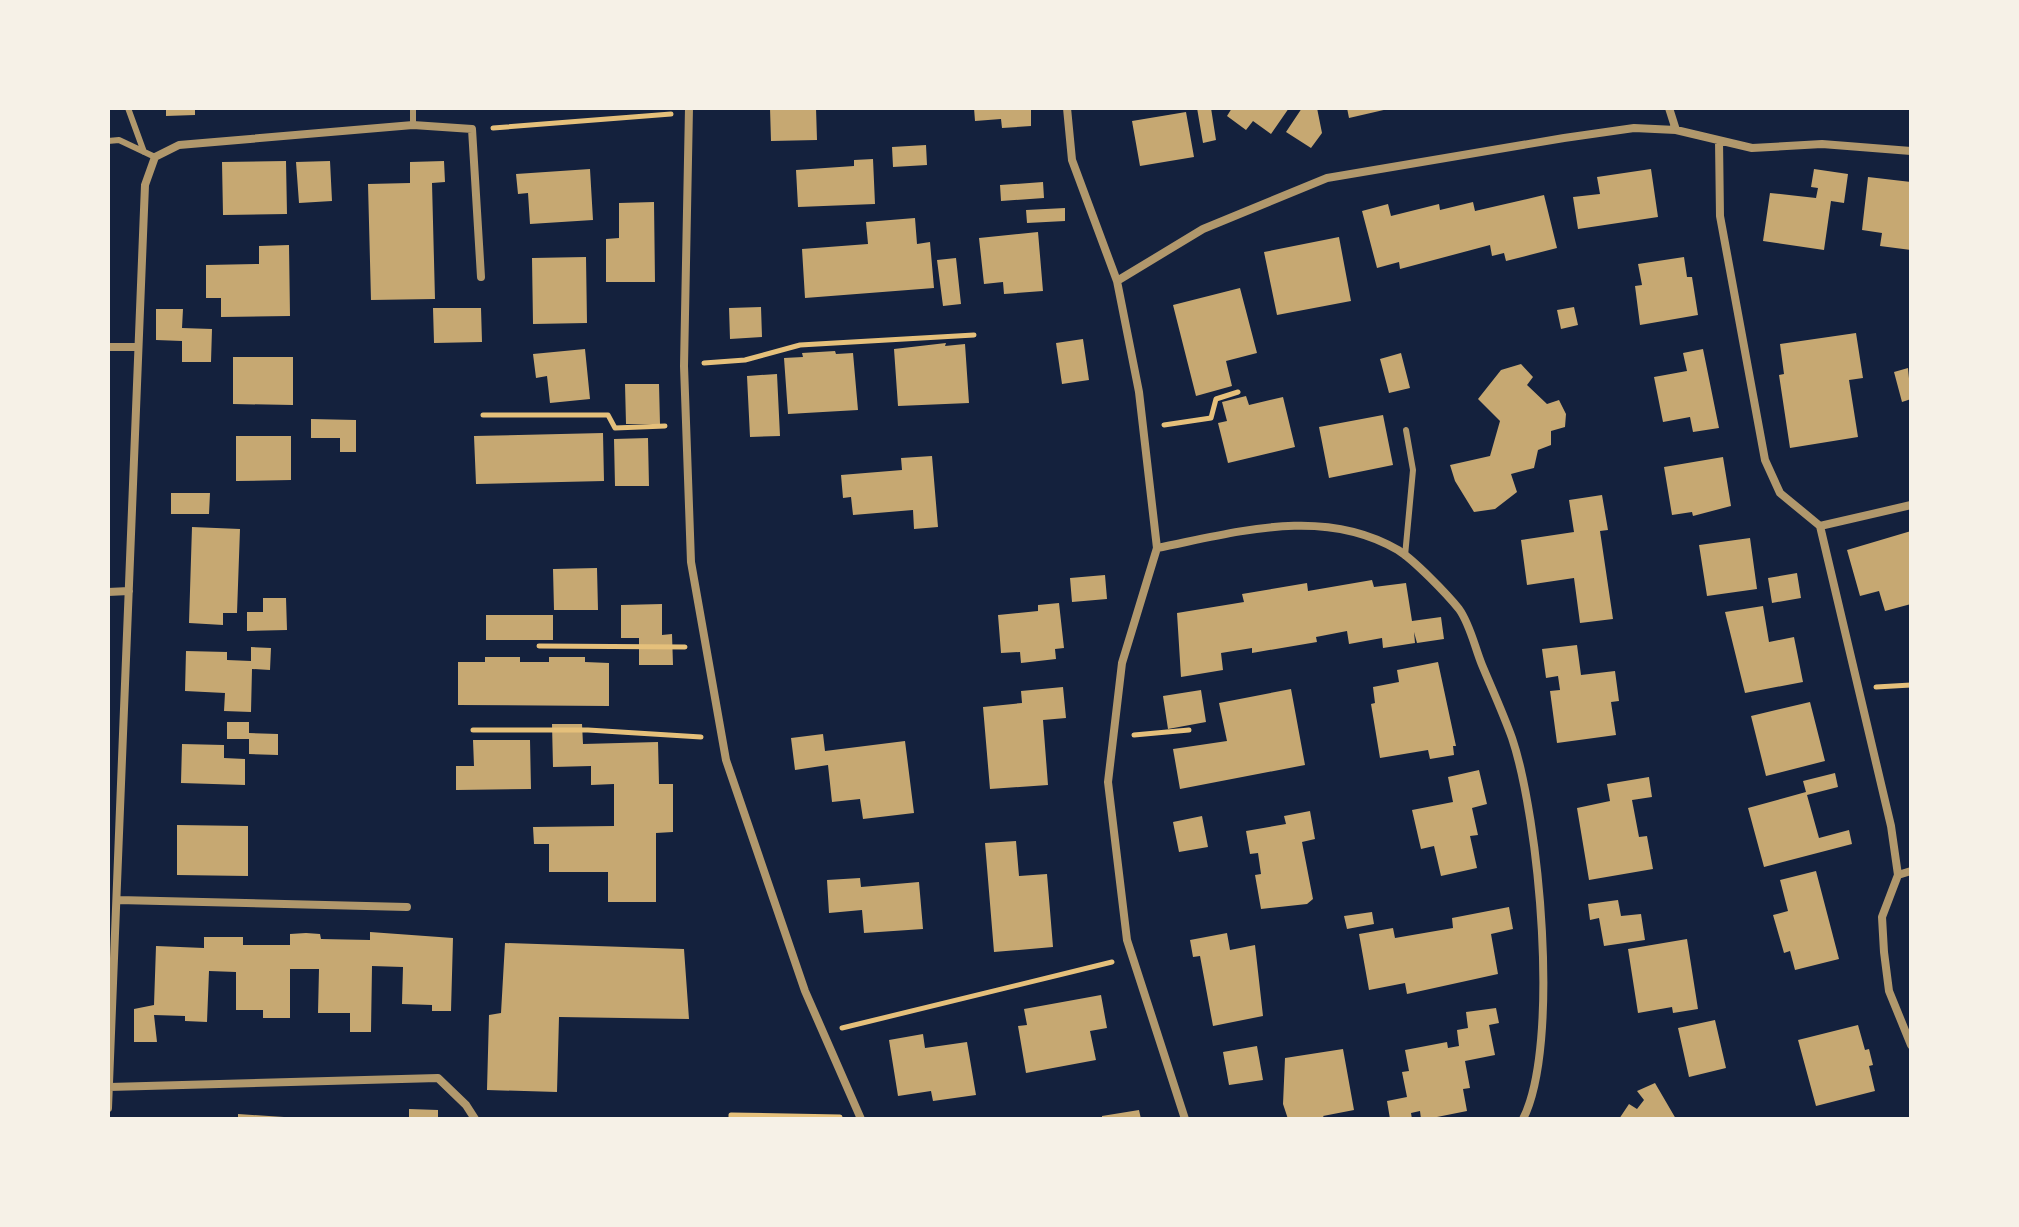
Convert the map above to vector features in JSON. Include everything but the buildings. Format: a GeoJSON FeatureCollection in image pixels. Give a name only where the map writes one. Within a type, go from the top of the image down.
{"type":"FeatureCollection","features":[{"type":"Feature","properties":{"kind":"street"},"geometry":{"type":"LineString","coordinates":[[1067,108],[1072,160],[1117,281],[1143,428],[1157,548],[1122,663],[1108,782],[1127,940],[1185,1119]]}},
{"type":"Feature","properties":{"kind":"street"},"geometry":{"type":"LineString","coordinates":[[1669,108],[1676,130]]}},
{"type":"Feature","properties":{"kind":"street"},"geometry":{"type":"LineString","coordinates":[[689,111],[684,366],[691,562],[726,760],[805,991],[861,1118]]}},
{"type":"Feature","properties":{"kind":"street"},"geometry":{"type":"LineString","coordinates":[[108,1108],[145,185],[155,157],[179,145],[413,125],[472,129],[481,277]]}},
{"type":"Feature","properties":{"kind":"street"},"geometry":{"type":"LineString","coordinates":[[1117,281],[1203,229],[1327,178],[1604,132],[1634,128],[1676,130],[1752,148],[1822,144],[1911,151]]}},
{"type":"Feature","properties":{"kind":"street"},"geometry":{"type":"LineString","coordinates":[[1719,141],[1720,216],[1765,460],[1780,493],[1820,526],[1891,826],[1898,875],[1882,917],[1884,952],[1889,991],[1911,1045]]}},
{"type":"Feature","properties":{"kind":"street"},"geometry":{"type":"LineString","coordinates":[[108,347],[138,347]]}},
{"type":"Feature","properties":{"kind":"street"},"geometry":{"type":"LineString","coordinates":[[1820,526],[1911,505]]}},
{"type":"Feature","properties":{"kind":"street"},"geometry":{"type":"LineString","coordinates":[[1157,548],[1286,524],[1342,527],[1405,556],[1460,610],[1513,739],[1536,848],[1541,935],[1541,1039],[1528,1108],[1523,1119]]}},
{"type":"Feature","properties":{"kind":"street"},"geometry":{"type":"LineString","coordinates":[[108,592],[129,591]]}},
{"type":"Feature","properties":{"kind":"street"},"geometry":{"type":"LineString","coordinates":[[1898,875],[1911,871]]}},
{"type":"Feature","properties":{"kind":"street"},"geometry":{"type":"LineString","coordinates":[[118,900],[407,907]]}},
{"type":"Feature","properties":{"kind":"street"},"geometry":{"type":"LineString","coordinates":[[109,1087],[438,1078],[466,1105],[475,1119]]}},
{"type":"Feature","properties":{"kind":"lane"},"geometry":{"type":"LineString","coordinates":[[128,108],[144,152]]}},
{"type":"Feature","properties":{"kind":"lane"},"geometry":{"type":"LineString","coordinates":[[413,108],[413,125]]}},
{"type":"Feature","properties":{"kind":"lane"},"geometry":{"type":"LineString","coordinates":[[108,141],[119,140],[155,157]]}},
{"type":"Feature","properties":{"kind":"lane"},"geometry":{"type":"LineString","coordinates":[[1405,556],[1413,470],[1406,430]]}},
{"type":"Feature","properties":{"kind":"path"},"geometry":{"type":"LineString","coordinates":[[472,129],[689,111]]}},
{"type":"Feature","properties":{"kind":"path"},"geometry":{"type":"LineString","coordinates":[[684,366],[745,360],[800,345],[974,335]]}},
{"type":"Feature","properties":{"kind":"path"},"geometry":{"type":"LineString","coordinates":[[1143,428],[1211,418],[1216,399],[1238,392]]}},
{"type":"Feature","properties":{"kind":"path"},"geometry":{"type":"LineString","coordinates":[[483,415],[574,412],[608,415],[615,428],[686,425]]}},
{"type":"Feature","properties":{"kind":"path"},"geometry":{"type":"LineString","coordinates":[[539,646],[706,647]]}},
{"type":"Feature","properties":{"kind":"path"},"geometry":{"type":"LineString","coordinates":[[1858,690],[1911,685]]}},
{"type":"Feature","properties":{"kind":"path"},"geometry":{"type":"LineString","coordinates":[[473,730],[588,730],[722,738]]}},
{"type":"Feature","properties":{"kind":"path"},"geometry":{"type":"LineString","coordinates":[[1113,736],[1189,730]]}},
{"type":"Feature","properties":{"kind":"path"},"geometry":{"type":"LineString","coordinates":[[823,1032],[1132,958]]}},
{"type":"Feature","properties":{"kind":"path"},"geometry":{"type":"LineString","coordinates":[[731,1119],[731,1115],[861,1118]]}}]}
